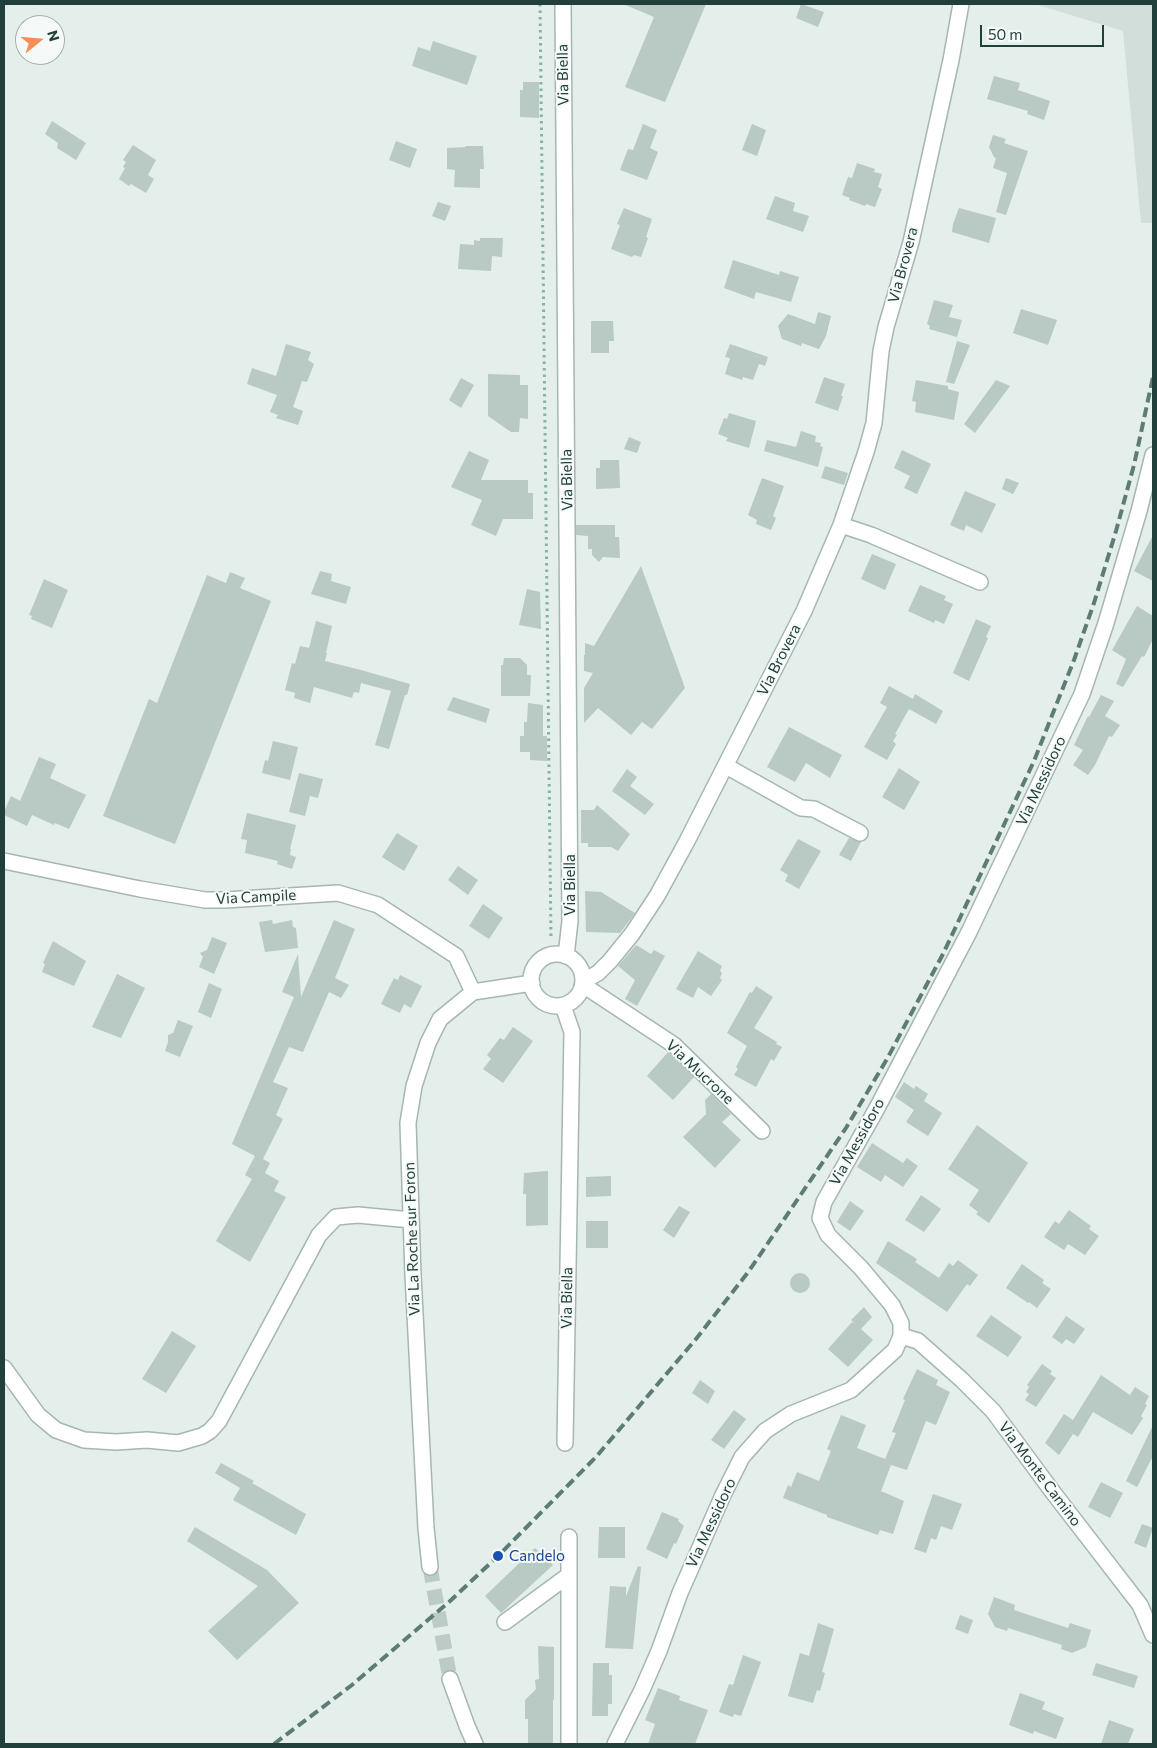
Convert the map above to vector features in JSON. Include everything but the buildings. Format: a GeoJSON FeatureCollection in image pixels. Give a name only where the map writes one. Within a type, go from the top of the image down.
{"type":"FeatureCollection","features":[{"type":"Feature","properties":{"kind":"street","name":"Via Biella"},"geometry":{"type":"LineString","coordinates":[[558,955],[570,912],[563,4]]}},
{"type":"Feature","properties":{"kind":"street","name":"Via Brovera"},"geometry":{"type":"LineString","coordinates":[[583,982],[598,973],[610,961],[632,934],[657,896],[726,766],[804,611],[841,524],[874,423],[882,346],[911,242],[951,60],[961,4]]}},
{"type":"Feature","properties":{"kind":"street","name":"Via Messidoro"},"geometry":{"type":"LineString","coordinates":[[615,1744],[642,1690],[659,1651],[680,1593],[723,1495],[742,1457],[765,1431],[791,1414],[851,1390],[895,1350],[901,1336],[902,1323],[892,1305],[861,1268],[828,1235],[820,1218],[824,1202],[876,1110],[969,932],[1082,694],[1106,623],[1153,455]]}},
{"type":"Feature","properties":{"kind":"street"},"geometry":{"type":"LineString","coordinates":[[841,524],[980,582]]}},
{"type":"Feature","properties":{"kind":"street"},"geometry":{"type":"LineString","coordinates":[[726,766],[801,808],[814,809],[860,833]]}},
{"type":"Feature","properties":{"kind":"street","name":"Via Campile"},"geometry":{"type":"LineString","coordinates":[[4,860],[167,894],[206,900],[338,893],[378,905],[456,956],[472,992]]}},
{"type":"Feature","properties":{"kind":"street"},"geometry":{"type":"LineString","coordinates":[[558,955],[578,964],[582,970],[583,982],[576,998],[563,1006],[555,1006],[546,1004],[539,999],[534,992],[532,976],[538,962],[558,955]]}},
{"type":"Feature","properties":{"kind":"street","name":"Via Mucrone"},"geometry":{"type":"LineString","coordinates":[[583,982],[674,1045],[762,1132]]}},
{"type":"Feature","properties":{"kind":"street"},"geometry":{"type":"LineString","coordinates":[[472,992],[532,983]]}},
{"type":"Feature","properties":{"kind":"street","name":"Via La Roche sur Foron"},"geometry":{"type":"LineString","coordinates":[[430,1567],[424,1489],[408,1122],[414,1086],[428,1043],[440,1019],[472,992]]}},
{"type":"Feature","properties":{"kind":"street","name":"Via Biella"},"geometry":{"type":"LineString","coordinates":[[563,1006],[572,1032],[565,1443]]}},
{"type":"Feature","properties":{"kind":"street"},"geometry":{"type":"LineString","coordinates":[[4,1368],[38,1415],[56,1430],[84,1440],[178,1442],[202,1436],[210,1431],[219,1421],[319,1235],[336,1217],[358,1215],[411,1220]]}},
{"type":"Feature","properties":{"kind":"street","name":"Via Monte Camino"},"geometry":{"type":"LineString","coordinates":[[901,1336],[918,1341],[962,1380],[993,1411],[1140,1605],[1153,1635]]}},
{"type":"Feature","properties":{"kind":"street"},"geometry":{"type":"LineString","coordinates":[[569,1537],[569,1744]]}},
{"type":"Feature","properties":{"kind":"street"},"geometry":{"type":"LineString","coordinates":[[504,1622],[569,1575]]}},
{"type":"Feature","properties":{"kind":"street"},"geometry":{"type":"LineString","coordinates":[[450,1679],[475,1744]]}},
{"type":"Feature","properties":{"kind":"path"},"geometry":{"type":"LineString","coordinates":[[540,4],[558,955]]}},
{"type":"Feature","properties":{"kind":"shaded area"},"geometry":{"type":"Polygon","coordinates":[[[1035,4],[1153,4],[1153,223],[1141,223],[1123,31],[1035,4]]]}},
{"type":"Feature","properties":{"kind":"tunnel"},"geometry":{"type":"LineString","coordinates":[[430,1567],[450,1679]]}},
{"type":"Feature","properties":{"kind":"railway"},"geometry":{"type":"LineString","coordinates":[[274,1744],[352,1685],[449,1602],[498,1556],[596,1457],[696,1339],[749,1271],[846,1128],[887,1059],[943,954],[1034,761],[1074,660],[1094,603],[1134,465],[1153,377]]}},
{"type":"Feature","properties":{"kind":"place","name":"Candelo"},"geometry":{"type":"Point","coordinates":[498,1556]}}]}
